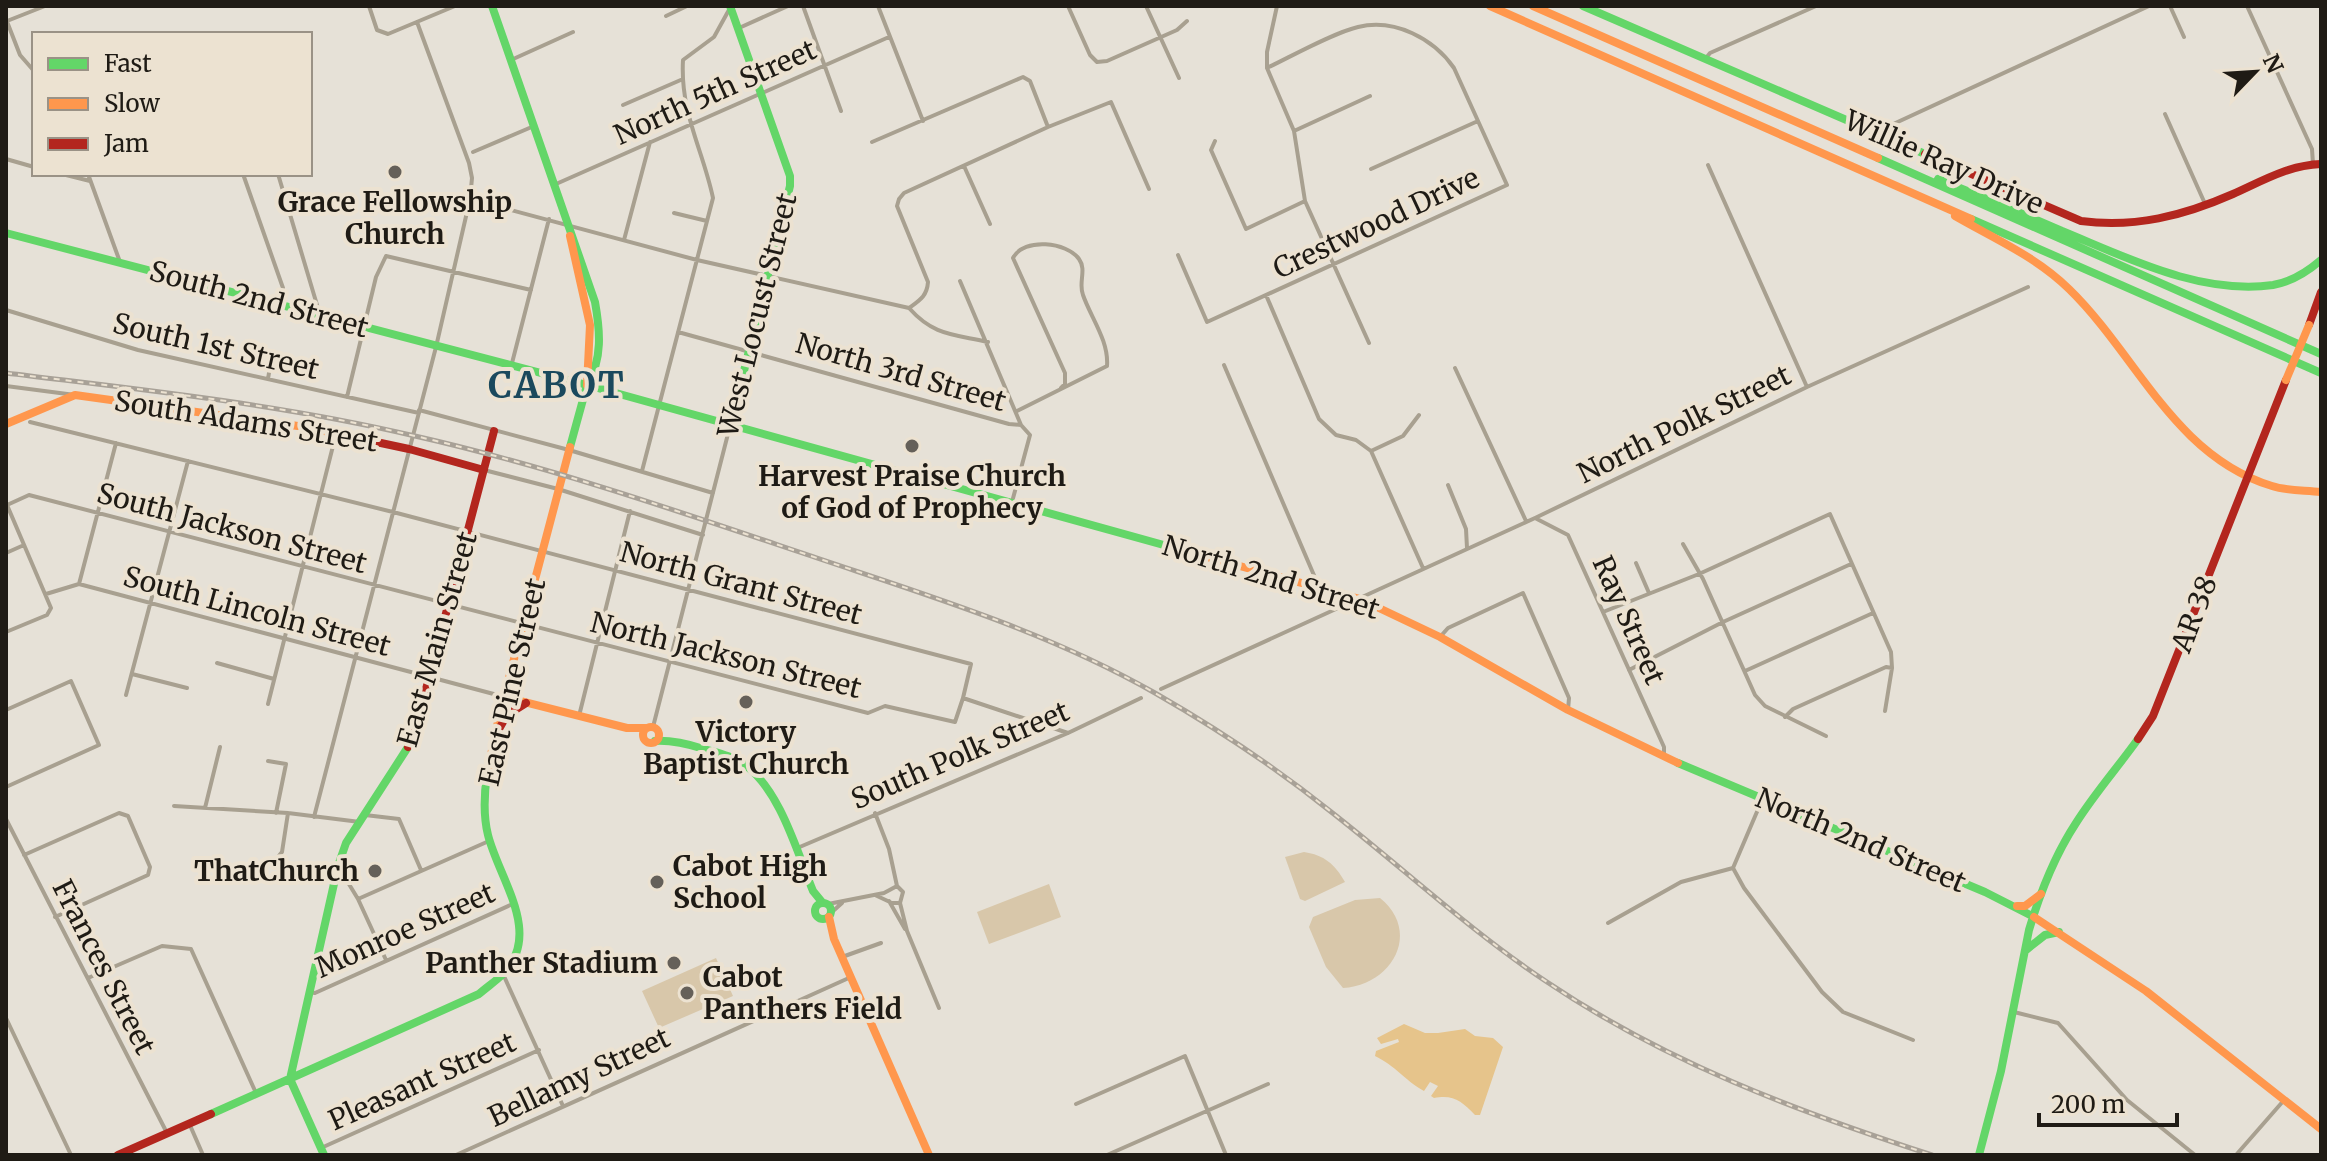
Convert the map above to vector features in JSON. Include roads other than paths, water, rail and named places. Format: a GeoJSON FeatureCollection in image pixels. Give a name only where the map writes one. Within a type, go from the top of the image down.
{"type":"FeatureCollection","features":[{"type":"Feature","properties":{"kind":"main road","name":"East Pine Street"},"geometry":{"type":"LineString","coordinates":[[492,6],[556,184],[590,325],[587,385],[523,624],[485,784],[484,809],[489,841],[516,903],[519,937],[512,961],[503,974]]}},
{"type":"Feature","properties":{"kind":"main road"},"geometry":{"type":"LineString","coordinates":[[1490,6],[2321,373]]}},
{"type":"Feature","properties":{"kind":"main road"},"geometry":{"type":"LineString","coordinates":[[1533,6],[2321,354]]}},
{"type":"Feature","properties":{"kind":"main road","name":"Willie Ray Drive"},"geometry":{"type":"LineString","coordinates":[[1583,6],[2081,221],[2120,225],[2153,222],[2206,206],[2287,169],[2317,164]]}},
{"type":"Feature","properties":{"kind":"main road","name":"West Locust Street"},"geometry":{"type":"LineString","coordinates":[[730,7],[790,176],[789,197],[731,423]]}},
{"type":"Feature","properties":{"kind":"main road"},"geometry":{"type":"LineString","coordinates":[[1886,162],[1900,164],[2143,265],[2183,277],[2219,283],[2269,285],[2299,276],[2321,260]]}},
{"type":"Feature","properties":{"kind":"main road"},"geometry":{"type":"LineString","coordinates":[[1926,199],[2038,264],[2064,284],[2190,439],[2217,462],[2247,478],[2280,488],[2321,492]]}},
{"type":"Feature","properties":{"kind":"main road","name":"South 2nd Street"},"geometry":{"type":"LineString","coordinates":[[6,233],[511,367]]}},
{"type":"Feature","properties":{"kind":"main road","name":"AR 38"},"geometry":{"type":"LineString","coordinates":[[1979,1155],[2034,917],[2063,845],[2077,820],[2153,716],[2321,292]]}},
{"type":"Feature","properties":{"kind":"main road"},"geometry":{"type":"LineString","coordinates":[[2281,337],[2321,348]]}},
{"type":"Feature","properties":{"kind":"main road","name":"North 2nd Street"},"geometry":{"type":"LineString","coordinates":[[511,367],[731,423],[1360,599],[1440,637],[1568,710],[1664,757],[1941,873],[2034,917],[2159,999],[2321,1129]]}},
{"type":"Feature","properties":{"kind":"main road"},"geometry":{"type":"LineString","coordinates":[[6,424],[75,395]]}},
{"type":"Feature","properties":{"kind":"main road","name":"South Adams Street"},"geometry":{"type":"LineString","coordinates":[[75,395],[231,415],[336,434],[409,449],[484,470]]}},
{"type":"Feature","properties":{"kind":"main road","name":"East Main Street"},"geometry":{"type":"LineString","coordinates":[[290,1079],[338,866],[346,843],[402,759],[415,731],[494,431]]}},
{"type":"Feature","properties":{"kind":"main road"},"geometry":{"type":"LineString","coordinates":[[505,697],[627,728],[652,728],[674,741]]}},
{"type":"Feature","properties":{"kind":"main road"},"geometry":{"type":"LineString","coordinates":[[496,733],[507,715],[527,702]]}},
{"type":"Feature","properties":{"kind":"main road"},"geometry":{"type":"LineString","coordinates":[[627,728],[650,743],[674,741],[724,754],[751,769],[769,791],[813,891],[826,910],[834,939],[929,1155]]}},
{"type":"Feature","properties":{"kind":"main road"},"geometry":{"type":"LineString","coordinates":[[644,738],[643,732],[652,728]]}},
{"type":"Feature","properties":{"kind":"main road"},"geometry":{"type":"LineString","coordinates":[[652,728],[659,736],[655,741]]}},
{"type":"Feature","properties":{"kind":"main road"},"geometry":{"type":"LineString","coordinates":[[2014,906],[2025,906],[2044,892]]}},
{"type":"Feature","properties":{"kind":"main road"},"geometry":{"type":"LineString","coordinates":[[2026,950],[2045,935],[2059,932]]}},
{"type":"Feature","properties":{"kind":"main road"},"geometry":{"type":"LineString","coordinates":[[118,1155],[479,994],[503,974]]}},
{"type":"Feature","properties":{"kind":"main road"},"geometry":{"type":"LineString","coordinates":[[290,1079],[322,1151]]}},
{"type":"Feature","properties":{"kind":"street"},"geometry":{"type":"LineString","coordinates":[[32,69],[20,55],[6,20],[45,6]]}},
{"type":"Feature","properties":{"kind":"street"},"geometry":{"type":"LineString","coordinates":[[369,6],[377,30],[388,34],[455,6]]}},
{"type":"Feature","properties":{"kind":"street"},"geometry":{"type":"LineString","coordinates":[[666,16],[687,6]]}},
{"type":"Feature","properties":{"kind":"street"},"geometry":{"type":"LineString","coordinates":[[737,29],[788,6]]}},
{"type":"Feature","properties":{"kind":"street"},"geometry":{"type":"LineString","coordinates":[[803,6],[841,111]]}},
{"type":"Feature","properties":{"kind":"street"},"geometry":{"type":"LineString","coordinates":[[878,6],[923,121]]}},
{"type":"Feature","properties":{"kind":"street"},"geometry":{"type":"LineString","coordinates":[[1068,6],[1090,55],[1097,62],[1107,61],[1177,30],[1187,21]]}},
{"type":"Feature","properties":{"kind":"street"},"geometry":{"type":"LineString","coordinates":[[1146,6],[1179,78]]}},
{"type":"Feature","properties":{"kind":"street"},"geometry":{"type":"LineString","coordinates":[[1277,6],[1267,52],[1267,68],[1294,131],[1305,201],[1369,343]]}},
{"type":"Feature","properties":{"kind":"street"},"geometry":{"type":"LineString","coordinates":[[1705,60],[1710,53],[1816,6]]}},
{"type":"Feature","properties":{"kind":"street"},"geometry":{"type":"LineString","coordinates":[[1876,132],[2149,6]]}},
{"type":"Feature","properties":{"kind":"street"},"geometry":{"type":"LineString","coordinates":[[2170,6],[2184,37]]}},
{"type":"Feature","properties":{"kind":"street","name":"Willie Ray Drive"},"geometry":{"type":"LineString","coordinates":[[2247,6],[2317,164]]}},
{"type":"Feature","properties":{"kind":"street"},"geometry":{"type":"LineString","coordinates":[[642,471],[713,198],[689,126],[683,60],[714,37],[730,7]]}},
{"type":"Feature","properties":{"kind":"street"},"geometry":{"type":"LineString","coordinates":[[314,817],[473,200],[472,178],[464,149],[417,22]]}},
{"type":"Feature","properties":{"kind":"street"},"geometry":{"type":"LineString","coordinates":[[1267,68],[1357,27],[1379,25],[1401,30],[1427,40],[1442,51],[1454,68],[1478,121],[1371,169]]}},
{"type":"Feature","properties":{"kind":"street"},"geometry":{"type":"LineString","coordinates":[[511,60],[573,32]]}},
{"type":"Feature","properties":{"kind":"street","name":"North 5th Street"},"geometry":{"type":"LineString","coordinates":[[556,184],[889,37]]}},
{"type":"Feature","properties":{"kind":"street"},"geometry":{"type":"LineString","coordinates":[[872,142],[1029,76],[1048,127]]}},
{"type":"Feature","properties":{"kind":"street"},"geometry":{"type":"LineString","coordinates":[[623,105],[683,79]]}},
{"type":"Feature","properties":{"kind":"street"},"geometry":{"type":"LineString","coordinates":[[1294,131],[1370,96]]}},
{"type":"Feature","properties":{"kind":"street"},"geometry":{"type":"LineString","coordinates":[[909,308],[927,291],[928,282],[897,206],[904,193],[1048,127],[1111,102],[1149,189]]}},
{"type":"Feature","properties":{"kind":"street"},"geometry":{"type":"LineString","coordinates":[[2165,114],[2206,206]]}},
{"type":"Feature","properties":{"kind":"street","name":"Crestwood Drive"},"geometry":{"type":"LineString","coordinates":[[1371,451],[1356,440],[1336,435],[1319,419],[1266,295],[1507,185],[1478,121]]}},
{"type":"Feature","properties":{"kind":"street"},"geometry":{"type":"LineString","coordinates":[[473,152],[536,125]]}},
{"type":"Feature","properties":{"kind":"street"},"geometry":{"type":"LineString","coordinates":[[1215,141],[1211,150],[1246,229],[1305,201]]}},
{"type":"Feature","properties":{"kind":"street"},"geometry":{"type":"LineString","coordinates":[[624,240],[650,142]]}},
{"type":"Feature","properties":{"kind":"street"},"geometry":{"type":"LineString","coordinates":[[6,159],[32,166]]}},
{"type":"Feature","properties":{"kind":"street"},"geometry":{"type":"LineString","coordinates":[[1708,165],[1807,387]]}},
{"type":"Feature","properties":{"kind":"street"},"geometry":{"type":"LineString","coordinates":[[964,166],[990,224]]}},
{"type":"Feature","properties":{"kind":"street"},"geometry":{"type":"LineString","coordinates":[[70,176],[90,181]]}},
{"type":"Feature","properties":{"kind":"street"},"geometry":{"type":"LineString","coordinates":[[89,176],[120,262]]}},
{"type":"Feature","properties":{"kind":"street"},"geometry":{"type":"LineString","coordinates":[[244,176],[283,288],[279,304]]}},
{"type":"Feature","properties":{"kind":"street"},"geometry":{"type":"LineString","coordinates":[[279,176],[320,315]]}},
{"type":"Feature","properties":{"kind":"street"},"geometry":{"type":"LineString","coordinates":[[473,200],[697,260],[909,308],[933,330],[988,342]]}},
{"type":"Feature","properties":{"kind":"street"},"geometry":{"type":"LineString","coordinates":[[674,213],[707,221]]}},
{"type":"Feature","properties":{"kind":"street"},"geometry":{"type":"LineString","coordinates":[[511,367],[549,219]]}},
{"type":"Feature","properties":{"kind":"street"},"geometry":{"type":"LineString","coordinates":[[1017,411],[1101,371],[1107,366],[1108,359],[1098,328],[1081,293],[1082,262],[1067,250],[1034,243],[1016,253],[1013,258],[1015,266],[1065,373],[1079,381]]}},
{"type":"Feature","properties":{"kind":"street"},"geometry":{"type":"LineString","coordinates":[[1178,255],[1207,322],[1266,295]]}},
{"type":"Feature","properties":{"kind":"street"},"geometry":{"type":"LineString","coordinates":[[347,397],[376,277],[386,256],[531,290]]}},
{"type":"Feature","properties":{"kind":"street"},"geometry":{"type":"LineString","coordinates":[[960,281],[1021,425],[1030,435],[1012,502]]}},
{"type":"Feature","properties":{"kind":"street","name":"North Polk Street"},"geometry":{"type":"LineString","coordinates":[[1360,599],[1807,387],[2028,287]]}},
{"type":"Feature","properties":{"kind":"street","name":"South 1st Street"},"geometry":{"type":"LineString","coordinates":[[6,310],[138,350],[419,412],[569,450],[713,493]]}},
{"type":"Feature","properties":{"kind":"street","name":"North 3rd Street"},"geometry":{"type":"LineString","coordinates":[[678,332],[1021,425]]}},
{"type":"Feature","properties":{"kind":"street"},"geometry":{"type":"LineString","coordinates":[[268,379],[272,354]]}},
{"type":"Feature","properties":{"kind":"street"},"geometry":{"type":"LineString","coordinates":[[1224,365],[1319,587]]}},
{"type":"Feature","properties":{"kind":"street"},"geometry":{"type":"LineString","coordinates":[[1455,368],[1526,521]]}},
{"type":"Feature","properties":{"kind":"street"},"geometry":{"type":"LineString","coordinates":[[1061,388],[1065,384],[1065,373]]}},
{"type":"Feature","properties":{"kind":"street","name":"South Adams Street"},"geometry":{"type":"LineString","coordinates":[[6,386],[75,395]]}},
{"type":"Feature","properties":{"kind":"street"},"geometry":{"type":"LineString","coordinates":[[1419,415],[1403,436],[1371,451],[1423,568]]}},
{"type":"Feature","properties":{"kind":"street","name":"North Grant Street"},"geometry":{"type":"LineString","coordinates":[[30,422],[393,512],[971,664],[963,698]]}},
{"type":"Feature","properties":{"kind":"street","name":"West Locust Street"},"geometry":{"type":"LineString","coordinates":[[652,728],[731,423]]}},
{"type":"Feature","properties":{"kind":"street"},"geometry":{"type":"LineString","coordinates":[[268,704],[336,434]]}},
{"type":"Feature","properties":{"kind":"street"},"geometry":{"type":"LineString","coordinates":[[79,584],[116,443]]}},
{"type":"Feature","properties":{"kind":"street"},"geometry":{"type":"LineString","coordinates":[[126,695],[188,461]]}},
{"type":"Feature","properties":{"kind":"street"},"geometry":{"type":"LineString","coordinates":[[484,470],[558,489],[703,535]]}},
{"type":"Feature","properties":{"kind":"street"},"geometry":{"type":"LineString","coordinates":[[1448,485],[1466,529],[1467,548]]}},
{"type":"Feature","properties":{"kind":"street","name":"South Jackson Street"},"geometry":{"type":"LineString","coordinates":[[6,504],[29,495],[449,606]]}},
{"type":"Feature","properties":{"kind":"street"},"geometry":{"type":"LineString","coordinates":[[6,504],[51,608],[47,615],[6,632]]}},
{"type":"Feature","properties":{"kind":"street"},"geometry":{"type":"LineString","coordinates":[[579,716],[630,511]]}},
{"type":"Feature","properties":{"kind":"street"},"geometry":{"type":"LineString","coordinates":[[1603,612],[1699,574],[1830,514],[1891,652],[1892,668],[1885,711]]}},
{"type":"Feature","properties":{"kind":"street","name":"Ray Street"},"geometry":{"type":"LineString","coordinates":[[1535,518],[1568,535],[1664,747],[1664,757]]}},
{"type":"Feature","properties":{"kind":"street"},"geometry":{"type":"LineString","coordinates":[[1683,544],[1723,622],[1755,695],[1765,706],[1826,736]]}},
{"type":"Feature","properties":{"kind":"street"},"geometry":{"type":"LineString","coordinates":[[6,553],[24,545]]}},
{"type":"Feature","properties":{"kind":"street"},"geometry":{"type":"LineString","coordinates":[[1636,563],[1649,593]]}},
{"type":"Feature","properties":{"kind":"street"},"geometry":{"type":"LineString","coordinates":[[1629,670],[1723,622],[1851,564]]}},
{"type":"Feature","properties":{"kind":"street","name":"South Lincoln Street"},"geometry":{"type":"LineString","coordinates":[[46,594],[79,584],[505,697]]}},
{"type":"Feature","properties":{"kind":"street"},"geometry":{"type":"LineString","coordinates":[[1440,637],[1448,628],[1523,593],[1569,698],[1568,710]]}},
{"type":"Feature","properties":{"kind":"street"},"geometry":{"type":"LineString","coordinates":[[1161,689],[1360,599]]}},
{"type":"Feature","properties":{"kind":"street","name":"North Jackson Street"},"geometry":{"type":"LineString","coordinates":[[449,606],[868,713],[885,706],[955,722],[963,698]]}},
{"type":"Feature","properties":{"kind":"street"},"geometry":{"type":"LineString","coordinates":[[1745,671],[1873,613]]}},
{"type":"Feature","properties":{"kind":"street"},"geometry":{"type":"LineString","coordinates":[[217,663],[274,679]]}},
{"type":"Feature","properties":{"kind":"street"},"geometry":{"type":"LineString","coordinates":[[1785,717],[1793,709],[1886,667],[1892,668]]}},
{"type":"Feature","properties":{"kind":"street"},"geometry":{"type":"LineString","coordinates":[[132,674],[187,688]]}},
{"type":"Feature","properties":{"kind":"street"},"geometry":{"type":"LineString","coordinates":[[6,710],[71,681],[99,745],[6,787]]}},
{"type":"Feature","properties":{"kind":"street"},"geometry":{"type":"LineString","coordinates":[[963,698],[1068,733]]}},
{"type":"Feature","properties":{"kind":"street","name":"South Polk Street"},"geometry":{"type":"LineString","coordinates":[[795,849],[1068,733],[1141,698]]}},
{"type":"Feature","properties":{"kind":"street"},"geometry":{"type":"LineString","coordinates":[[205,808],[220,747]]}},
{"type":"Feature","properties":{"kind":"street"},"geometry":{"type":"LineString","coordinates":[[268,761],[286,764],[276,813]]}},
{"type":"Feature","properties":{"kind":"street"},"geometry":{"type":"LineString","coordinates":[[1733,868],[1762,800]]}},
{"type":"Feature","properties":{"kind":"street"},"geometry":{"type":"LineString","coordinates":[[174,806],[314,817],[399,819],[422,870]]}},
{"type":"Feature","properties":{"kind":"street"},"geometry":{"type":"LineString","coordinates":[[24,855],[119,813],[128,816],[150,867],[148,875],[55,917]]}},
{"type":"Feature","properties":{"kind":"street"},"geometry":{"type":"LineString","coordinates":[[251,864],[272,864],[282,852],[288,813]]}},
{"type":"Feature","properties":{"kind":"street"},"geometry":{"type":"LineString","coordinates":[[875,813],[889,849],[894,886],[904,894],[900,903],[907,931],[939,1008]]}},
{"type":"Feature","properties":{"kind":"street","name":"Frances Street"},"geometry":{"type":"LineString","coordinates":[[6,819],[167,1133]]}},
{"type":"Feature","properties":{"kind":"street"},"geometry":{"type":"LineString","coordinates":[[358,899],[489,841]]}},
{"type":"Feature","properties":{"kind":"street"},"geometry":{"type":"LineString","coordinates":[[338,866],[358,899],[386,960]]}},
{"type":"Feature","properties":{"kind":"street"},"geometry":{"type":"LineString","coordinates":[[1608,923],[1681,882],[1733,868]]}},
{"type":"Feature","properties":{"kind":"street"},"geometry":{"type":"LineString","coordinates":[[1733,868],[1744,888],[1822,992],[1843,1012],[1913,1040]]}},
{"type":"Feature","properties":{"kind":"street"},"geometry":{"type":"LineString","coordinates":[[826,910],[859,897],[886,892],[894,886]]}},
{"type":"Feature","properties":{"kind":"street"},"geometry":{"type":"LineString","coordinates":[[886,892],[907,931]]}},
{"type":"Feature","properties":{"kind":"street"},"geometry":{"type":"LineString","coordinates":[[875,895],[900,903]]}},
{"type":"Feature","properties":{"kind":"street","name":"Monroe Street"},"geometry":{"type":"LineString","coordinates":[[309,992],[315,993],[516,903]]}},
{"type":"Feature","properties":{"kind":"street"},"geometry":{"type":"LineString","coordinates":[[842,957],[881,943]]}},
{"type":"Feature","properties":{"kind":"street"},"geometry":{"type":"LineString","coordinates":[[87,978],[162,946],[191,949],[256,1093]]}},
{"type":"Feature","properties":{"kind":"street"},"geometry":{"type":"LineString","coordinates":[[503,974],[563,1106]]}},
{"type":"Feature","properties":{"kind":"street","name":"Bellamy Street"},"geometry":{"type":"LineString","coordinates":[[456,1155],[851,977]]}},
{"type":"Feature","properties":{"kind":"street"},"geometry":{"type":"LineString","coordinates":[[2014,1012],[2058,1023],[2127,1100],[2195,1155]]}},
{"type":"Feature","properties":{"kind":"street"},"geometry":{"type":"LineString","coordinates":[[6,1018],[71,1155]]}},
{"type":"Feature","properties":{"kind":"street","name":"Pleasant Street"},"geometry":{"type":"LineString","coordinates":[[322,1151],[539,1050]]}},
{"type":"Feature","properties":{"kind":"street"},"geometry":{"type":"LineString","coordinates":[[1076,1104],[1185,1056],[1226,1155]]}},
{"type":"Feature","properties":{"kind":"street"},"geometry":{"type":"LineString","coordinates":[[1107,1155],[1268,1084]]}},
{"type":"Feature","properties":{"kind":"street"},"geometry":{"type":"LineString","coordinates":[[2236,1155],[2285,1099]]}},
{"type":"Feature","properties":{"kind":"street"},"geometry":{"type":"LineString","coordinates":[[189,1123],[203,1155]]}},
{"type":"Feature","properties":{"kind":"railway"},"geometry":{"type":"LineString","coordinates":[[6,373],[262,406],[466,448],[669,508],[948,602],[1033,634],[1155,693],[1245,749],[1330,811],[1491,942],[1592,1011],[1638,1037],[1733,1082],[1831,1121],[1932,1155]]}},
{"type":"Feature","properties":{"kind":"place","name":"Grace Fellowship Church"},"geometry":{"type":"Point","coordinates":[395,172]}},
{"type":"Feature","properties":{"kind":"place","name":"Harvest Praise Church of God of Prophecy"},"geometry":{"type":"Point","coordinates":[912,446]}},
{"type":"Feature","properties":{"kind":"place","name":"Victory Baptist Church"},"geometry":{"type":"Point","coordinates":[746,702]}},
{"type":"Feature","properties":{"kind":"place","name":"ThatChurch"},"geometry":{"type":"Point","coordinates":[375,871]}},
{"type":"Feature","properties":{"kind":"place","name":"Cabot High School"},"geometry":{"type":"Point","coordinates":[657,882]}},
{"type":"Feature","properties":{"kind":"place","name":"Panther Stadium"},"geometry":{"type":"Point","coordinates":[674,963]}},
{"type":"Feature","properties":{"kind":"place","name":"Cabot Panthers Field"},"geometry":{"type":"Point","coordinates":[687,993]}},
{"type":"Feature","properties":{"kind":"district","name":"CABOT"},"geometry":{"type":"Point","coordinates":[557,385]}}]}
